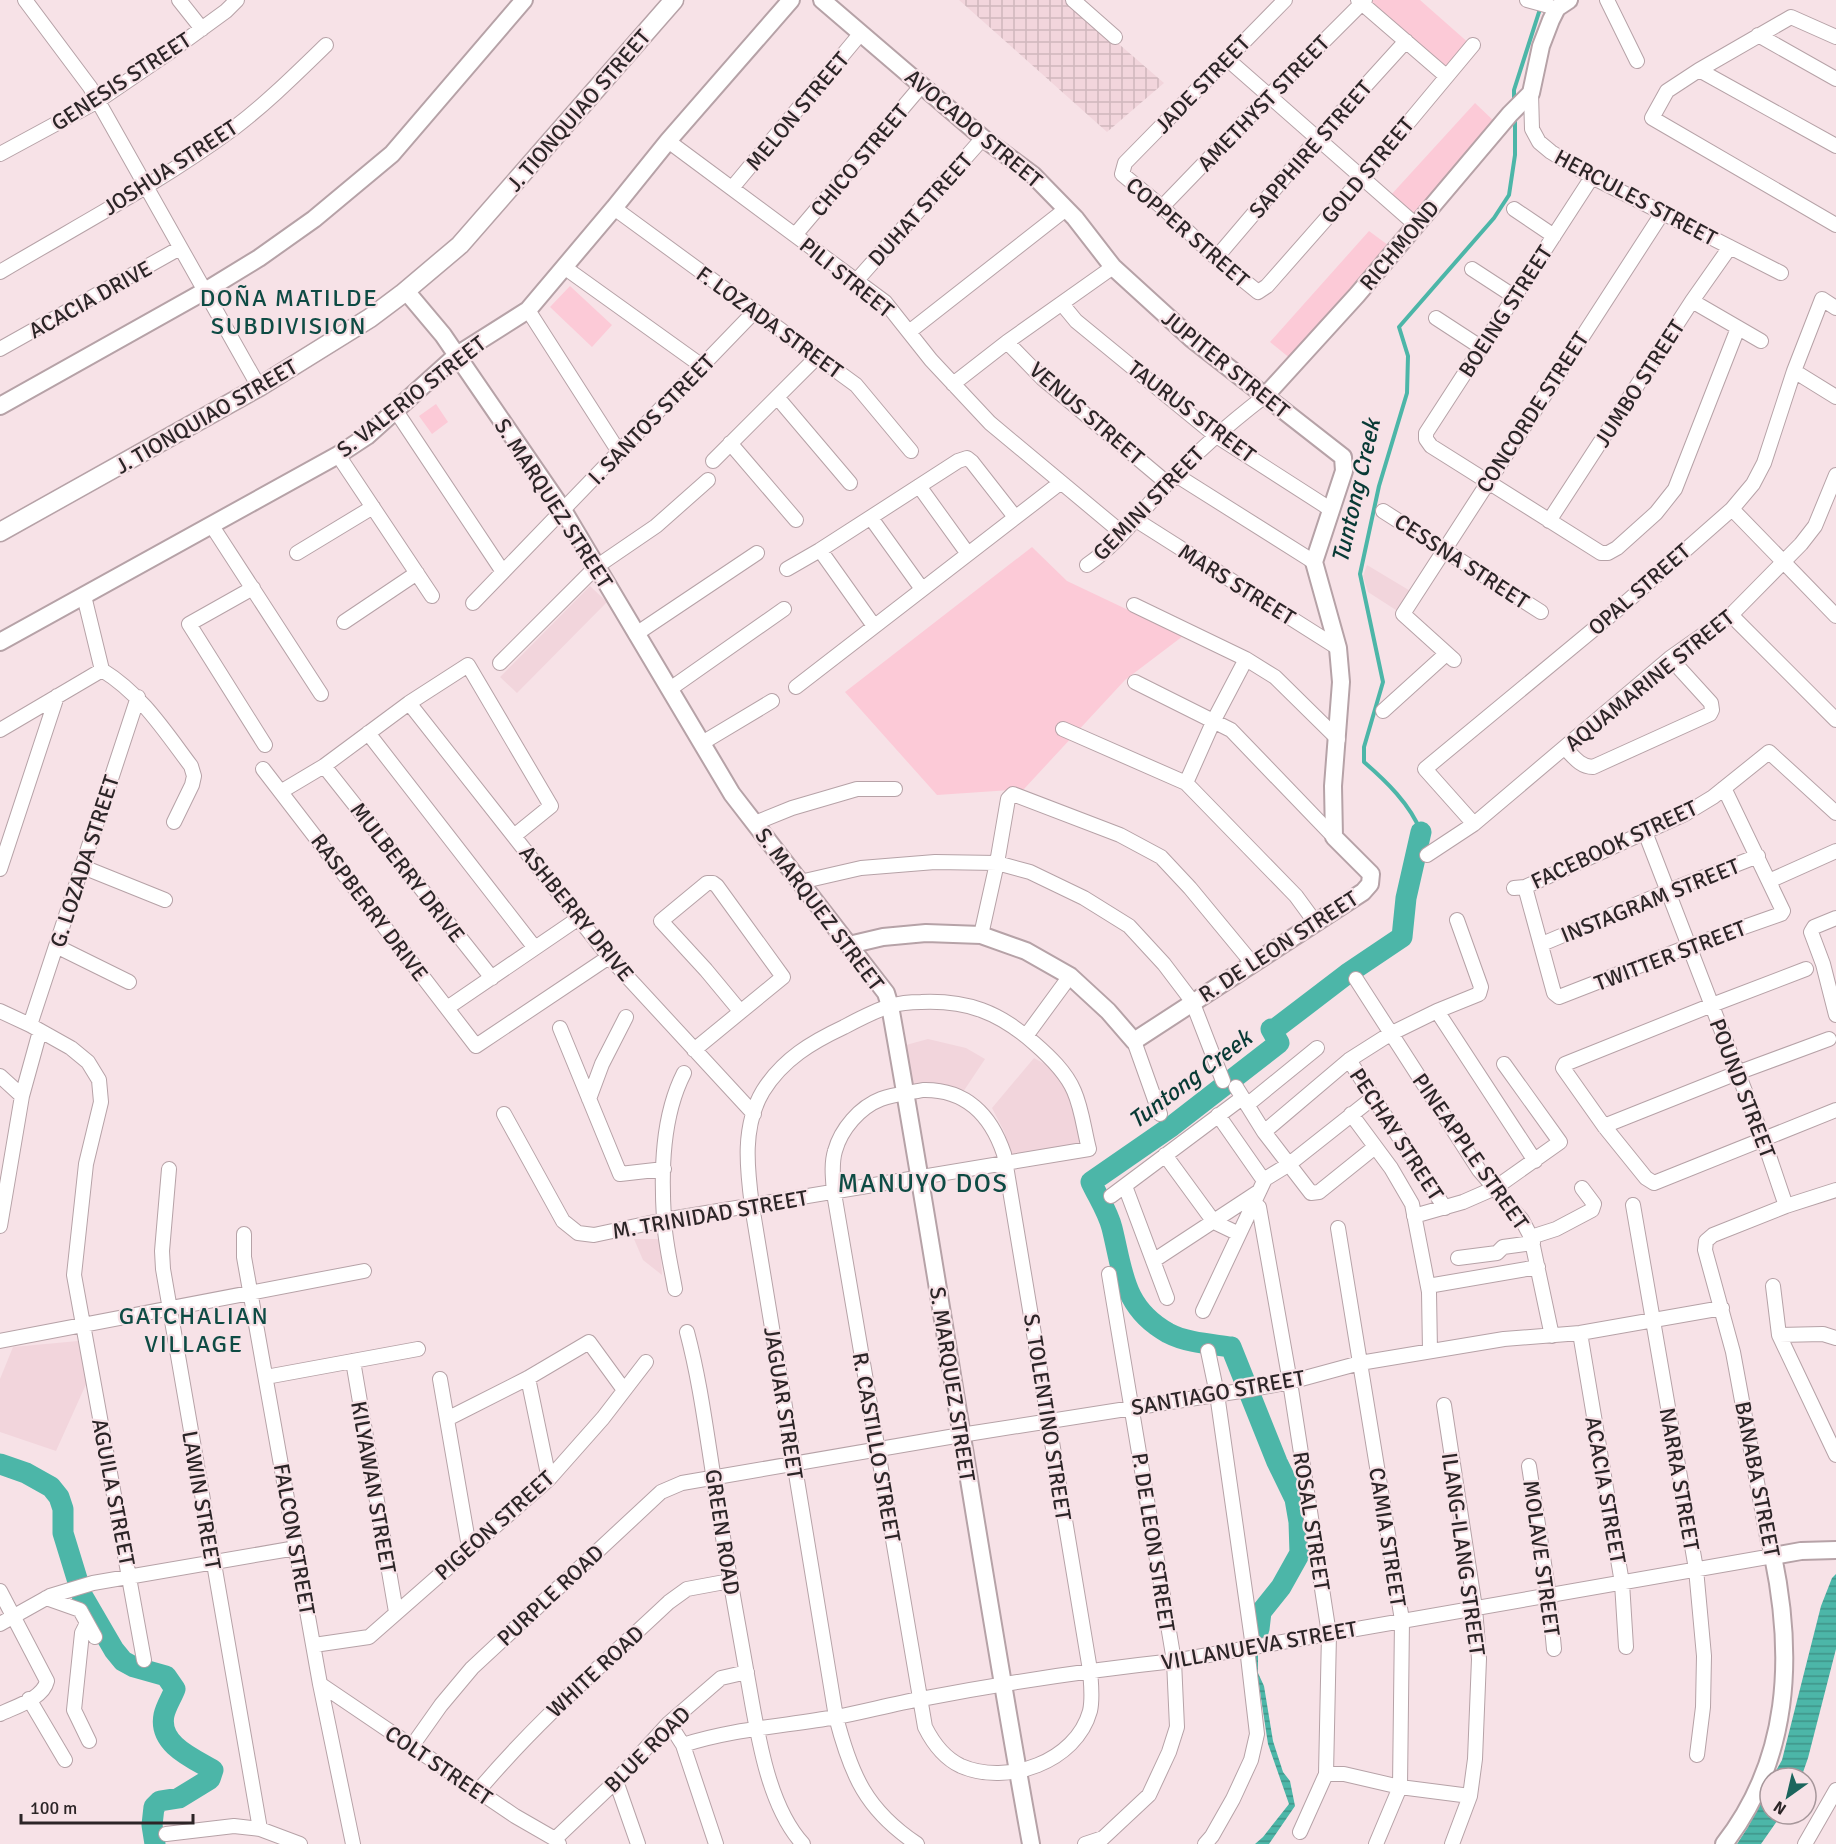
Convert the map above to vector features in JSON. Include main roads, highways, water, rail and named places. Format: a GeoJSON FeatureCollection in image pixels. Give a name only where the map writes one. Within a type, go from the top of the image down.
{"type":"FeatureCollection","features":[{"type":"Feature","properties":{"kind":"main road","name":"J. TIONQUIAO STREET"},"geometry":{"type":"LineString","coordinates":[[0,532],[259,387],[370,318],[404,292],[460,245],[674,0]]}},
{"type":"Feature","properties":{"kind":"waterway","name":"Tuntong Creek"},"geometry":{"type":"LineString","coordinates":[[1514,103],[1514,90],[1540,9]]}},
{"type":"Feature","properties":{"kind":"waterway","name":"Tuntong Creek"},"geometry":{"type":"LineString","coordinates":[[1421,832],[1404,803],[1389,785],[1364,762],[1364,747],[1383,682],[1360,574],[1379,486],[1407,393],[1408,356],[1399,327],[1494,218],[1509,195],[1515,155],[1515,116]]}},
{"type":"Feature","properties":{"kind":"waterway","name":"Tuntong Creek"},"geometry":{"type":"LineString","coordinates":[[1259,1629],[1261,1612],[1281,1587],[1300,1553],[1299,1522],[1295,1499],[1277,1462],[1231,1347],[1199,1343],[1168,1333],[1153,1323],[1133,1300],[1127,1288],[1110,1222],[1091,1182],[1172,1126],[1279,1043],[1271,1029],[1275,1029],[1347,974],[1402,937],[1406,898],[1421,832]]}},
{"type":"Feature","properties":{"kind":"waterway"},"geometry":{"type":"LineString","coordinates":[[0,1464],[26,1473],[51,1487],[59,1497],[63,1509],[63,1533],[82,1595],[114,1650],[123,1661],[134,1667],[166,1676],[175,1689],[164,1715],[166,1734],[178,1749],[213,1770],[210,1779],[179,1798],[160,1801],[154,1807],[152,1825],[155,1844]]}},
{"type":"Feature","properties":{"kind":"waterway","name":"Tuntong Creek"},"geometry":{"type":"LineString","coordinates":[[1257,1638],[1259,1629]]}},
{"type":"Feature","properties":{"kind":"district","name":"DOÑA MATILDE SUBDIVISION"},"geometry":{"type":"Point","coordinates":[289,312]}},
{"type":"Feature","properties":{"kind":"district","name":"MANUYO DOS"},"geometry":{"type":"Point","coordinates":[923,1183]}},
{"type":"Feature","properties":{"kind":"district","name":"GATCHALIAN VILLAGE"},"geometry":{"type":"Point","coordinates":[194,1330]}}]}
